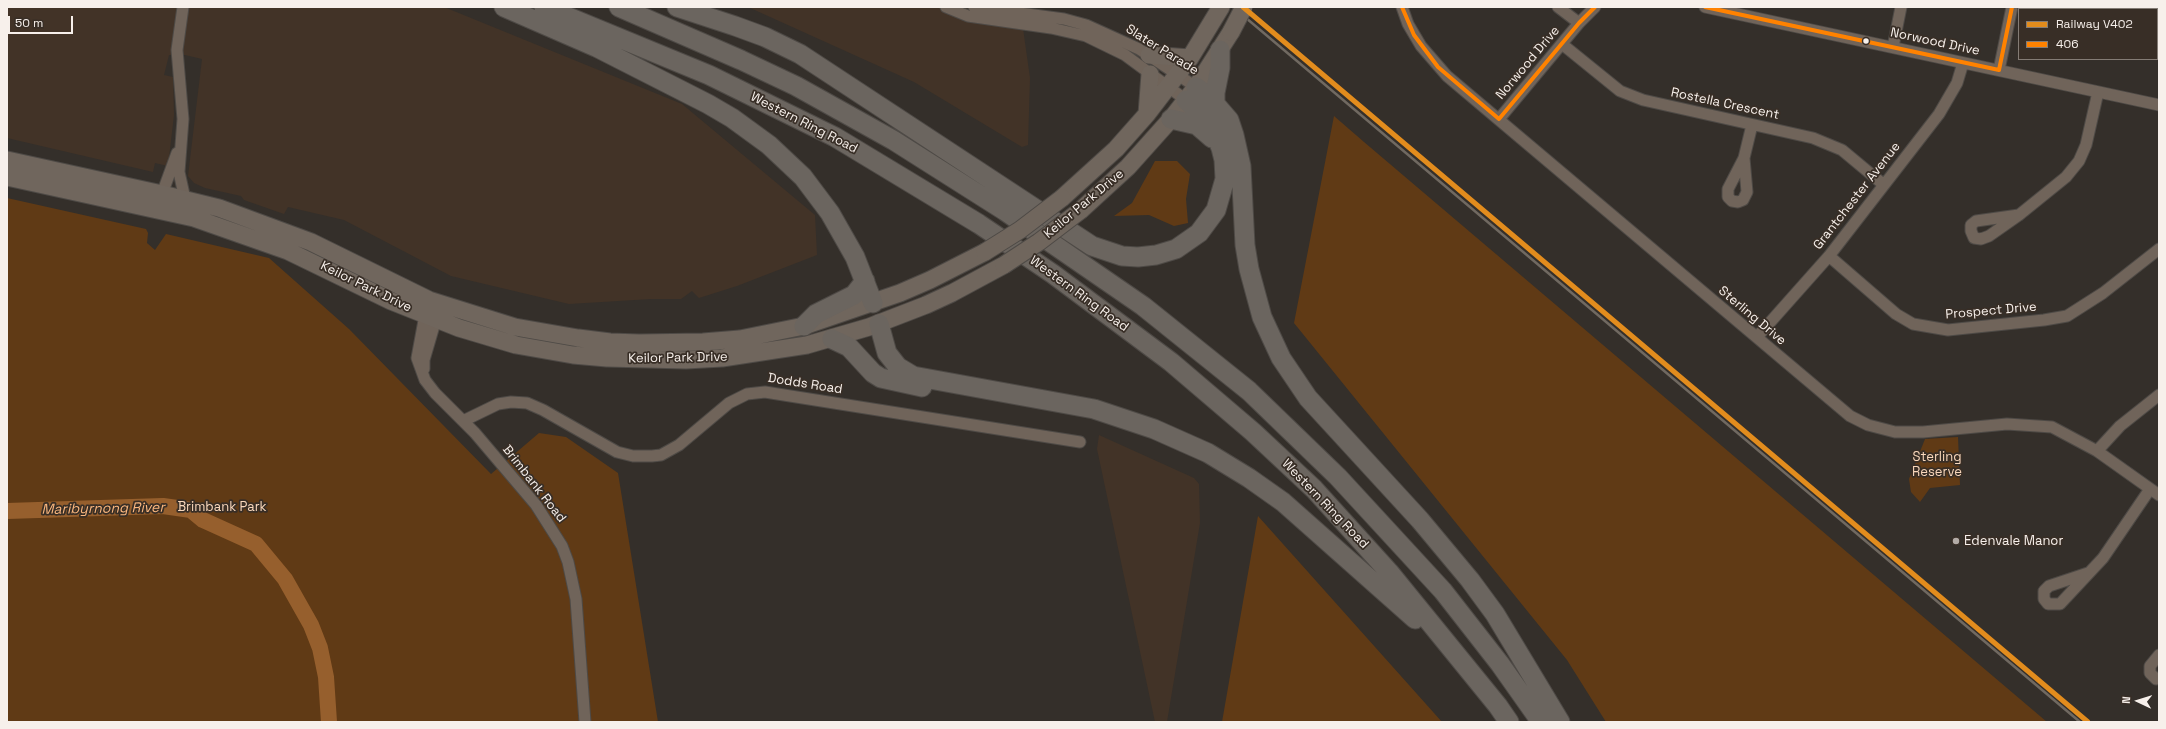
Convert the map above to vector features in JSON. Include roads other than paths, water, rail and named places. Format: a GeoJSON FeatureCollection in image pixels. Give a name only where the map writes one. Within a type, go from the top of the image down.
{"type":"FeatureCollection","features":[{"type":"Feature","properties":{"kind":"highway"},"geometry":{"type":"LineString","coordinates":[[504,7],[596,47],[708,104],[732,118],[769,144],[792,166],[820,198],[849,244],[873,303]]}},
{"type":"Feature","properties":{"kind":"highway","name":"Western Ring Road"},"geometry":{"type":"LineString","coordinates":[[544,7],[677,61],[835,137],[979,224],[1053,274],[1171,362],[1247,427],[1314,489],[1389,572],[1509,722]]}},
{"type":"Feature","properties":{"kind":"highway","name":"Western Ring Road"},"geometry":{"type":"LineString","coordinates":[[619,7],[769,73],[893,140],[1005,211],[1143,306],[1249,391],[1349,488],[1443,591],[1500,664],[1541,722]]}},
{"type":"Feature","properties":{"kind":"highway"},"geometry":{"type":"LineString","coordinates":[[677,7],[750,31],[800,54],[1092,246],[1110,253],[1138,257],[1156,255],[1176,249],[1199,233],[1213,216],[1223,190],[1225,170],[1221,148],[1211,124],[1183,86]]}},
{"type":"Feature","properties":{"kind":"highway"},"geometry":{"type":"LineString","coordinates":[[1215,103],[1215,93],[1220,68],[1217,54]]}},
{"type":"Feature","properties":{"kind":"highway"},"geometry":{"type":"LineString","coordinates":[[1183,86],[1206,94],[1229,120],[1239,151],[1245,245],[1249,269],[1262,317],[1281,358],[1308,398],[1420,520],[1470,580],[1495,614],[1560,722]]}},
{"type":"Feature","properties":{"kind":"highway"},"geometry":{"type":"LineString","coordinates":[[1171,119],[1196,125],[1207,132],[1221,148]]}},
{"type":"Feature","properties":{"kind":"highway"},"geometry":{"type":"LineString","coordinates":[[804,326],[816,314],[854,295],[865,281]]}},
{"type":"Feature","properties":{"kind":"highway"},"geometry":{"type":"LineString","coordinates":[[879,324],[887,353],[904,372],[924,379],[1072,403],[1129,420],[1185,442],[1228,464],[1267,489],[1294,511],[1414,619],[1470,673]]}},
{"type":"Feature","properties":{"kind":"highway"},"geometry":{"type":"LineString","coordinates":[[832,338],[846,345],[873,373],[889,381],[940,389],[1019,394]]}},
{"type":"Feature","properties":{"kind":"main road","name":"Keilor Park Drive"},"geometry":{"type":"LineString","coordinates":[[7,160],[185,199],[219,208],[281,230],[430,311],[578,338],[610,342],[639,344],[740,339],[804,326],[873,303],[930,280],[985,252],[1020,230],[1062,198],[1116,149],[1147,114],[1183,86],[1217,54],[1244,7]]}},
{"type":"Feature","properties":{"kind":"main road","name":"Keilor Park Drive"},"geometry":{"type":"LineString","coordinates":[[7,177],[162,211],[226,228],[288,251],[430,311],[516,345],[573,355],[642,360],[722,358],[799,346],[879,324],[952,293],[1004,265],[1039,242],[1081,210],[1128,167],[1171,119],[1183,86],[1190,58],[1218,13]]}},
{"type":"Feature","properties":{"kind":"main road"},"geometry":{"type":"LineString","coordinates":[[1149,55],[1190,58]]}},
{"type":"Feature","properties":{"kind":"main road"},"geometry":{"type":"LineString","coordinates":[[1147,114],[1150,74]]}},
{"type":"Feature","properties":{"kind":"main road"},"geometry":{"type":"LineString","coordinates":[[162,194],[168,205],[162,211]]}},
{"type":"Feature","properties":{"kind":"main road"},"geometry":{"type":"LineString","coordinates":[[873,303],[879,324]]}},
{"type":"Feature","properties":{"kind":"street"},"geometry":{"type":"LineString","coordinates":[[183,7],[177,50],[182,119],[179,172],[185,199]]}},
{"type":"Feature","properties":{"kind":"street","name":"Slater Parade"},"geometry":{"type":"LineString","coordinates":[[946,7],[968,16],[1052,28],[1086,36],[1117,51],[1150,74],[1183,86]]}},
{"type":"Feature","properties":{"kind":"street","name":"Slater Parade"},"geometry":{"type":"LineString","coordinates":[[974,7],[1074,21],[1113,36],[1149,55],[1183,86]]}},
{"type":"Feature","properties":{"kind":"street","name":"Sterling Drive"},"geometry":{"type":"LineString","coordinates":[[1402,7],[1414,35],[1438,67],[1850,416],[1868,425],[1895,432],[2007,424],[2052,427],[2096,451],[2154,492]]}},
{"type":"Feature","properties":{"kind":"street"},"geometry":{"type":"LineString","coordinates":[[1558,7],[1579,23]]}},
{"type":"Feature","properties":{"kind":"street","name":"Norwood Drive"},"geometry":{"type":"LineString","coordinates":[[1499,119],[1579,23],[1595,7]]}},
{"type":"Feature","properties":{"kind":"street","name":"Norwood Drive"},"geometry":{"type":"LineString","coordinates":[[1705,7],[2159,105]]}},
{"type":"Feature","properties":{"kind":"street"},"geometry":{"type":"LineString","coordinates":[[1893,47],[1901,7]]}},
{"type":"Feature","properties":{"kind":"street"},"geometry":{"type":"LineString","coordinates":[[1999,70],[2012,7]]}},
{"type":"Feature","properties":{"kind":"street","name":"Rostella Crescent"},"geometry":{"type":"LineString","coordinates":[[1562,44],[1620,91],[1643,100],[1813,138],[1842,150],[1884,185]]}},
{"type":"Feature","properties":{"kind":"street","name":"Grantchester Avenue"},"geometry":{"type":"LineString","coordinates":[[1757,337],[1829,256],[1949,100],[1957,83],[1963,63]]}},
{"type":"Feature","properties":{"kind":"street"},"geometry":{"type":"LineString","coordinates":[[2019,215],[2066,177],[2079,161],[2089,133],[2098,92]]}},
{"type":"Feature","properties":{"kind":"street"},"geometry":{"type":"LineString","coordinates":[[1744,158],[1752,125]]}},
{"type":"Feature","properties":{"kind":"street"},"geometry":{"type":"LineString","coordinates":[[162,194],[180,145]]}},
{"type":"Feature","properties":{"kind":"street","name":"Prospect Drive"},"geometry":{"type":"LineString","coordinates":[[1829,256],[1896,314],[1913,324],[1948,330],[2044,320],[2067,316],[2103,293],[2159,249]]}},
{"type":"Feature","properties":{"kind":"street","name":"Brimbank Road"},"geometry":{"type":"LineString","coordinates":[[430,311],[417,358],[425,380],[536,505],[562,546],[572,580],[578,617],[585,722]]}},
{"type":"Feature","properties":{"kind":"street","name":"Dodds Road"},"geometry":{"type":"LineString","coordinates":[[463,421],[498,404],[511,402],[527,404],[543,410],[617,452],[634,456],[652,456],[661,455],[679,445],[729,403],[746,394],[765,392],[1080,442]]}},
{"type":"Feature","properties":{"kind":"street"},"geometry":{"type":"LineString","coordinates":[[2096,451],[2120,426],[2159,395]]}},
{"type":"Feature","properties":{"kind":"street"},"geometry":{"type":"LineString","coordinates":[[2088,573],[2103,558],[2154,492]]}},
{"type":"Feature","properties":{"kind":"street"},"geometry":{"type":"LineString","coordinates":[[2159,655],[2150,666],[2150,674],[2156,679],[2159,678]]}},
{"type":"Feature","properties":{"kind":"waterway","name":"Maribyrnong River"},"geometry":{"type":"LineString","coordinates":[[7,511],[163,506],[191,510],[203,520],[256,544],[285,579],[311,625],[320,648],[326,677],[329,722]]}},
{"type":"Feature","properties":{"kind":"railway"},"geometry":{"type":"LineString","coordinates":[[1233,7],[2080,722]]}},
{"type":"Feature","properties":{"kind":"rail line","name":"V402"},"geometry":{"type":"LineString","coordinates":[[1243,7],[2088,722]]}},
{"type":"Feature","properties":{"kind":"place","name":"Edenvale Manor"},"geometry":{"type":"Point","coordinates":[1956,541]}},
{"type":"Feature","properties":{"kind":"park label","name":"Sterling Reserve"},"geometry":{"type":"Point","coordinates":[1937,464]}},
{"type":"Feature","properties":{"kind":"park label","name":"Brimbank Park"},"geometry":{"type":"Point","coordinates":[222,507]}}]}
